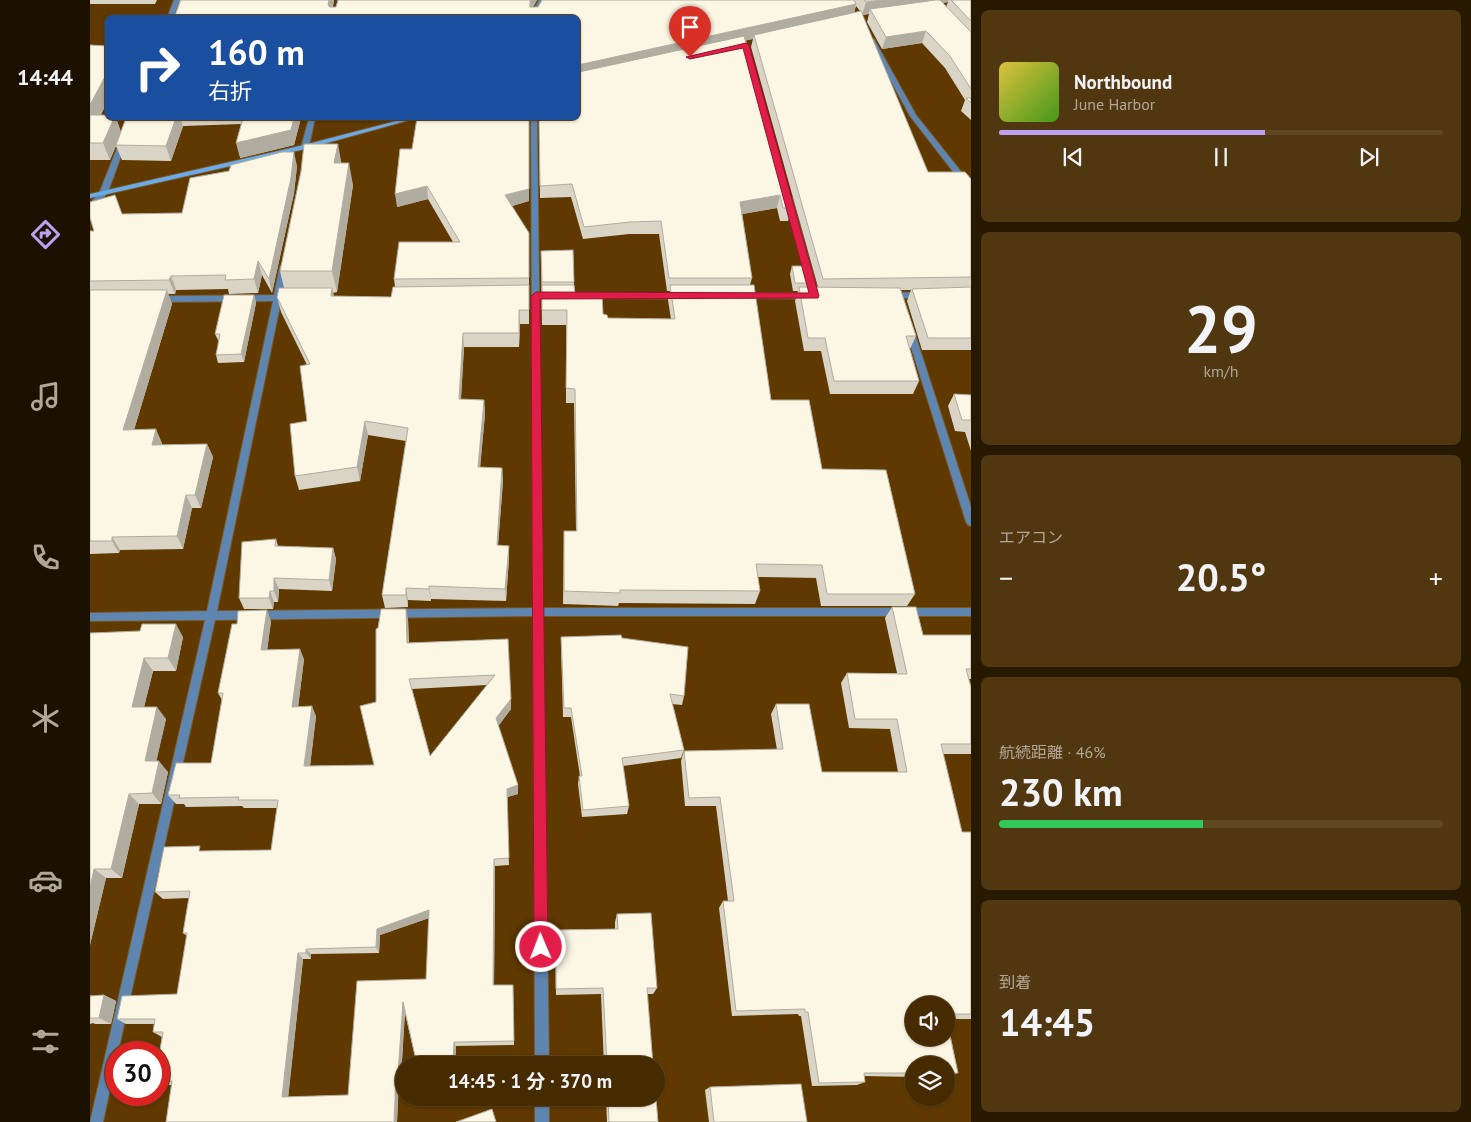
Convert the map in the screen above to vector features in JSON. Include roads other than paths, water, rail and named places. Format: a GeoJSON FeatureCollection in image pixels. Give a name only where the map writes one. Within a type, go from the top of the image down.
{"type":"FeatureCollection","features":[{"type":"Feature","properties":{"kind":"street"},"geometry":{"type":"LineString","coordinates":[[171,15],[177,0]]}},
{"type":"Feature","properties":{"kind":"street"},"geometry":{"type":"LineString","coordinates":[[534,15],[542,0]]}},
{"type":"Feature","properties":{"kind":"street"},"geometry":{"type":"LineString","coordinates":[[869,36],[913,116],[971,189]]}},
{"type":"Feature","properties":{"kind":"street"},"geometry":{"type":"LineString","coordinates":[[90,209],[104,192],[131,120]]}},
{"type":"Feature","properties":{"kind":"street"},"geometry":{"type":"LineString","coordinates":[[305,147],[312,120]]}},
{"type":"Feature","properties":{"kind":"street"},"geometry":{"type":"LineString","coordinates":[[90,196],[305,147],[406,120]]}},
{"type":"Feature","properties":{"kind":"street"},"geometry":{"type":"LineString","coordinates":[[534,120],[542,1056]]}},
{"type":"Feature","properties":{"kind":"street"},"geometry":{"type":"LineString","coordinates":[[786,194],[814,296]]}},
{"type":"Feature","properties":{"kind":"street"},"geometry":{"type":"LineString","coordinates":[[96,1122],[211,616],[285,260]]}},
{"type":"Feature","properties":{"kind":"street"},"geometry":{"type":"LineString","coordinates":[[880,296],[900,301],[935,295]]}},
{"type":"Feature","properties":{"kind":"street"},"geometry":{"type":"LineString","coordinates":[[586,296],[695,296]]}},
{"type":"Feature","properties":{"kind":"street"},"geometry":{"type":"LineString","coordinates":[[735,296],[824,296]]}},
{"type":"Feature","properties":{"kind":"street"},"geometry":{"type":"LineString","coordinates":[[149,299],[297,298]]}},
{"type":"Feature","properties":{"kind":"street"},"geometry":{"type":"LineString","coordinates":[[908,324],[971,522]]}},
{"type":"Feature","properties":{"kind":"street"},"geometry":{"type":"LineString","coordinates":[[90,617],[538,612],[971,612]]}},
{"type":"Feature","properties":{"kind":"street"},"geometry":{"type":"LineString","coordinates":[[542,1106],[542,1122]]}}]}
